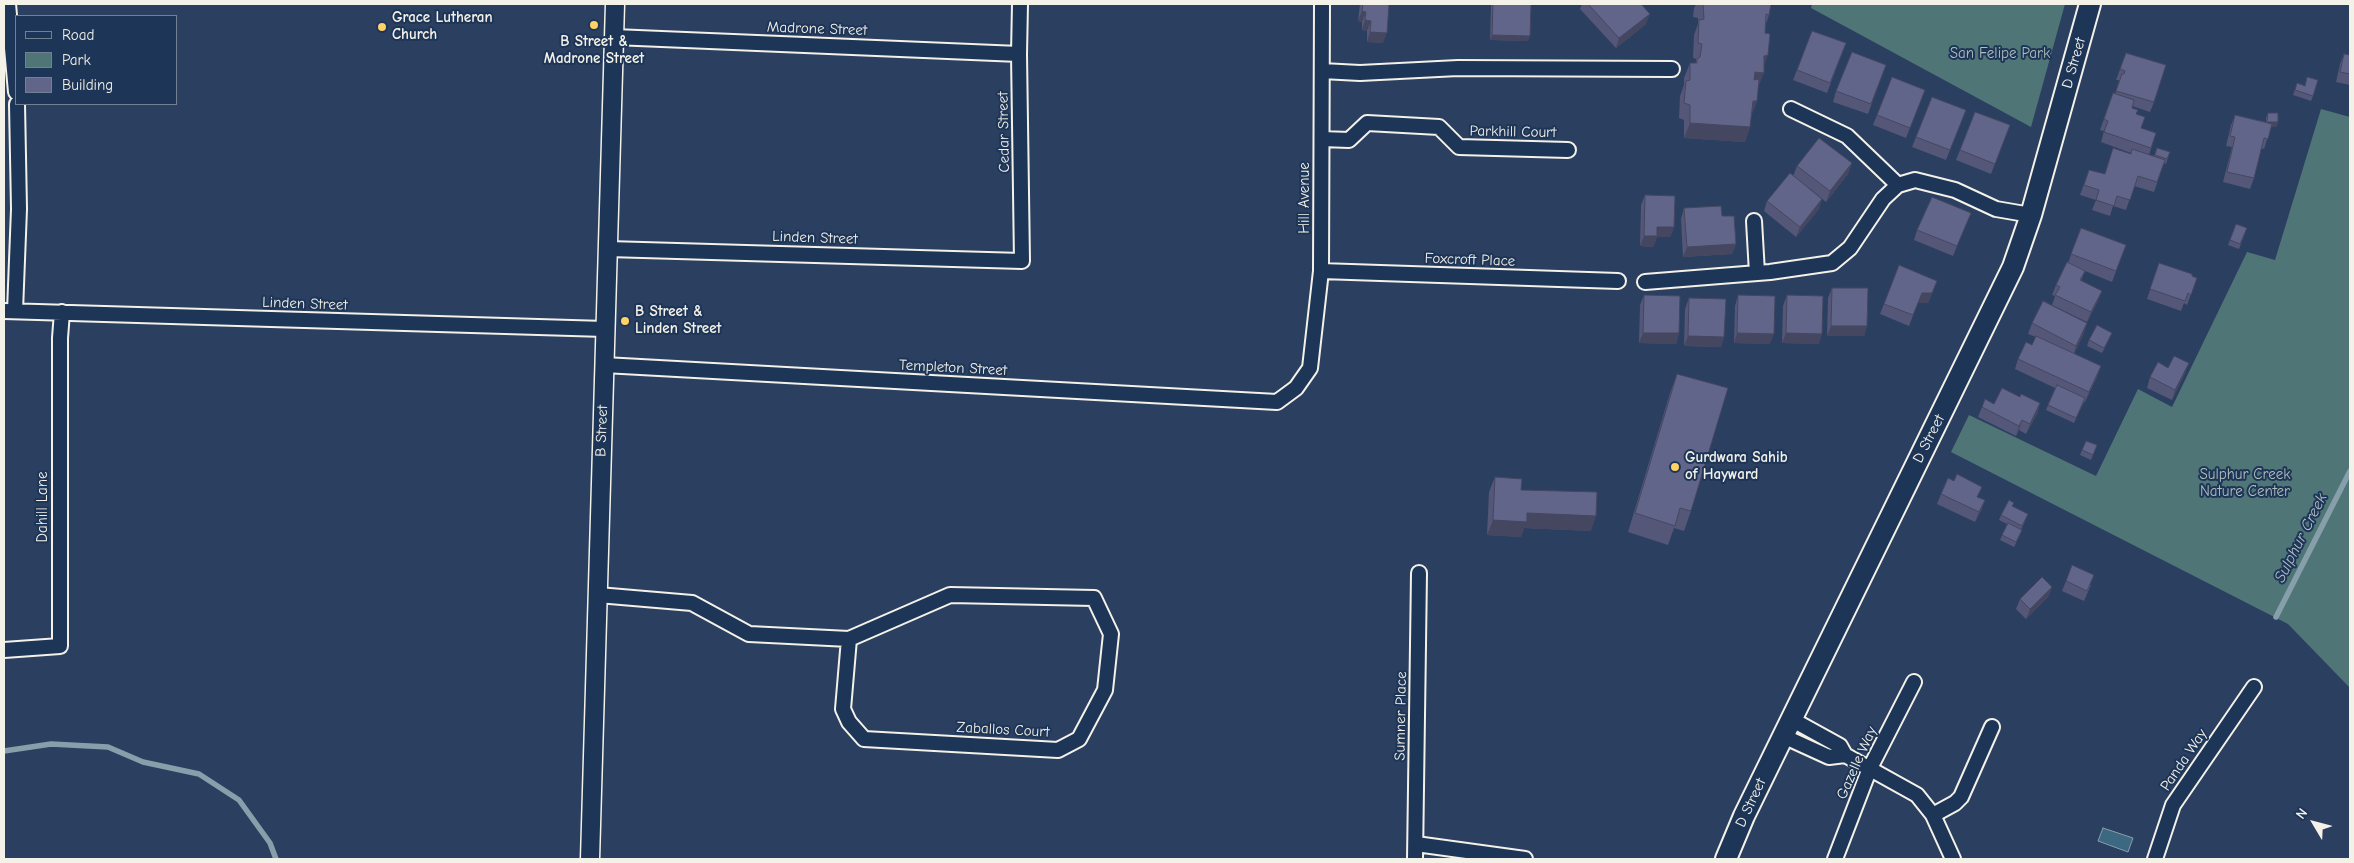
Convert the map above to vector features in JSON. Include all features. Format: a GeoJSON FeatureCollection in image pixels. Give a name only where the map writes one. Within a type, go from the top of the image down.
{"type":"FeatureCollection","features":[{"type":"Feature","properties":{"kind":"main road","name":"D Street"},"geometry":{"type":"LineString","coordinates":[[1726,859],[1744,816],[1787,727],[2014,268],[2031,215],[2090,4]]}},
{"type":"Feature","properties":{"kind":"street"},"geometry":{"type":"LineString","coordinates":[[8,4],[15,81]]}},
{"type":"Feature","properties":{"kind":"street","name":"B Street"},"geometry":{"type":"LineString","coordinates":[[590,859],[615,4]]}},
{"type":"Feature","properties":{"kind":"street","name":"Cedar Street"},"geometry":{"type":"LineString","coordinates":[[1020,4],[1018,54],[1022,261]]}},
{"type":"Feature","properties":{"kind":"street","name":"Hill Avenue"},"geometry":{"type":"LineString","coordinates":[[1296,388],[1310,368],[1321,271],[1322,4]]}},
{"type":"Feature","properties":{"kind":"street","name":"Madrone Street"},"geometry":{"type":"LineString","coordinates":[[614,37],[1018,54]]}},
{"type":"Feature","properties":{"kind":"street"},"geometry":{"type":"LineString","coordinates":[[1322,71],[1360,72],[1458,68],[1672,70]]}},
{"type":"Feature","properties":{"kind":"street"},"geometry":{"type":"LineString","coordinates":[[9,311],[18,209],[17,105]]}},
{"type":"Feature","properties":{"kind":"street"},"geometry":{"type":"LineString","coordinates":[[1791,109],[1847,136],[1898,185]]}},
{"type":"Feature","properties":{"kind":"street","name":"Parkhill Court"},"geometry":{"type":"LineString","coordinates":[[1322,139],[1349,140],[1367,123],[1439,127],[1459,147],[1568,150]]}},
{"type":"Feature","properties":{"kind":"street"},"geometry":{"type":"LineString","coordinates":[[1645,282],[1757,273],[1832,263],[1850,248],[1883,199],[1898,185],[1916,180],[1955,190],[1996,209],[2031,215]]}},
{"type":"Feature","properties":{"kind":"street"},"geometry":{"type":"LineString","coordinates":[[1754,221],[1757,273]]}},
{"type":"Feature","properties":{"kind":"street","name":"Linden Street"},"geometry":{"type":"LineString","coordinates":[[608,249],[1022,261]]}},
{"type":"Feature","properties":{"kind":"street","name":"Foxcroft Place"},"geometry":{"type":"LineString","coordinates":[[1321,271],[1618,280]]}},
{"type":"Feature","properties":{"kind":"street","name":"Linden Street"},"geometry":{"type":"LineString","coordinates":[[9,311],[605,329]]}},
{"type":"Feature","properties":{"kind":"street","name":"Dahill Lane"},"geometry":{"type":"LineString","coordinates":[[4,650],[60,646],[60,338],[62,312]]}},
{"type":"Feature","properties":{"kind":"street","name":"Templeton Street"},"geometry":{"type":"LineString","coordinates":[[604,366],[1277,402],[1296,388]]}},
{"type":"Feature","properties":{"kind":"street","name":"Sumner Place"},"geometry":{"type":"LineString","coordinates":[[1415,859],[1419,573]]}},
{"type":"Feature","properties":{"kind":"street","name":"Zaballos Court"},"geometry":{"type":"LineString","coordinates":[[598,595],[692,603],[748,634],[849,639],[950,595],[1094,598],[1111,634],[1105,690],[1079,739],[1058,750],[864,739],[849,722],[842,709],[849,639]]}},
{"type":"Feature","properties":{"kind":"street","name":"Gazelle Way"},"geometry":{"type":"LineString","coordinates":[[1835,859],[1870,768],[1914,682]]}},
{"type":"Feature","properties":{"kind":"street","name":"Panda Way"},"geometry":{"type":"LineString","coordinates":[[2155,859],[2173,805],[2254,687]]}},
{"type":"Feature","properties":{"kind":"street"},"geometry":{"type":"LineString","coordinates":[[1787,727],[1830,757],[1844,755],[1917,795],[1933,815],[1953,859]]}},
{"type":"Feature","properties":{"kind":"street"},"geometry":{"type":"LineString","coordinates":[[1933,815],[1962,797],[1992,727]]}},
{"type":"Feature","properties":{"kind":"street"},"geometry":{"type":"LineString","coordinates":[[1416,844],[1525,859]]}},
{"type":"Feature","properties":{"kind":"green space","name":"San Felipe Park"},"geometry":{"type":"Polygon","coordinates":[[[1812,4],[2065,4],[2031,127],[1811,8],[1812,4]]]}},
{"type":"Feature","properties":{"kind":"green space","name":"Sulphur Creek Nature Center"},"geometry":{"type":"Polygon","coordinates":[[[2321,109],[2350,117],[2350,688],[2288,624],[1951,452],[1969,415],[2096,476],[2138,389],[2172,407],[2247,252],[2275,260],[2321,109]]]}},
{"type":"Feature","properties":{"kind":"water"},"geometry":{"type":"Polygon","coordinates":[[[2103,828],[2133,838],[2128,852],[2098,841],[2103,828]]]}},
{"type":"Feature","properties":{"kind":"building"},"geometry":{"type":"Polygon","coordinates":[[[1363,4],[1389,4],[1387,33],[1370,32],[1371,21],[1365,20],[1366,12],[1362,11],[1363,4]]]}},
{"type":"Feature","properties":{"kind":"building"},"geometry":{"type":"Polygon","coordinates":[[[1493,4],[1531,4],[1530,36],[1492,35],[1493,4]]]}},
{"type":"Feature","properties":{"kind":"building"},"geometry":{"type":"Polygon","coordinates":[[[1588,4],[1641,4],[1650,14],[1619,38],[1588,4]]]}},
{"type":"Feature","properties":{"kind":"building"},"geometry":{"type":"Polygon","coordinates":[[[1703,4],[1771,4],[1769,15],[1766,14],[1765,33],[1770,34],[1768,55],[1764,56],[1764,73],[1755,72],[1754,80],[1759,79],[1757,101],[1753,101],[1750,127],[1690,123],[1690,105],[1684,103],[1686,81],[1690,80],[1690,63],[1697,63],[1697,59],[1700,57],[1702,44],[1698,43],[1699,20],[1704,19],[1703,4]]]}},
{"type":"Feature","properties":{"kind":"building"},"geometry":{"type":"Polygon","coordinates":[[[1812,31],[1846,43],[1830,83],[1797,70],[1812,31]]]}},
{"type":"Feature","properties":{"kind":"building"},"geometry":{"type":"Polygon","coordinates":[[[1852,52],[1886,65],[1871,104],[1836,91],[1852,52]]]}},
{"type":"Feature","properties":{"kind":"building"},"geometry":{"type":"Polygon","coordinates":[[[2126,53],[2166,65],[2154,102],[2116,91],[2122,74],[2125,71],[2120,69],[2126,53]]]}},
{"type":"Feature","properties":{"kind":"building"},"geometry":{"type":"Polygon","coordinates":[[[2344,54],[2350,55],[2350,74],[2340,72],[2344,54]]]}},
{"type":"Feature","properties":{"kind":"building"},"geometry":{"type":"Polygon","coordinates":[[[1892,77],[1925,90],[1910,128],[1877,115],[1892,77]]]}},
{"type":"Feature","properties":{"kind":"building"},"geometry":{"type":"Polygon","coordinates":[[[2307,77],[2318,80],[2313,96],[2295,90],[2297,83],[2305,86],[2307,77]]]}},
{"type":"Feature","properties":{"kind":"building"},"geometry":{"type":"Polygon","coordinates":[[[2113,93],[2134,100],[2132,108],[2138,110],[2136,114],[2145,117],[2141,128],[2156,133],[2151,148],[2104,132],[2108,121],[2104,119],[2113,93]]]}},
{"type":"Feature","properties":{"kind":"building"},"geometry":{"type":"Polygon","coordinates":[[[1932,97],[1966,110],[1950,150],[1916,137],[1932,97]]]}},
{"type":"Feature","properties":{"kind":"building"},"geometry":{"type":"Polygon","coordinates":[[[1975,112],[2010,125],[1995,164],[1960,150],[1975,112]]]}},
{"type":"Feature","properties":{"kind":"building"},"geometry":{"type":"Polygon","coordinates":[[[2268,113],[2278,113],[2278,122],[2267,122],[2268,113]]]}},
{"type":"Feature","properties":{"kind":"building"},"geometry":{"type":"Polygon","coordinates":[[[2235,115],[2272,124],[2268,139],[2264,138],[2254,178],[2227,172],[2235,137],[2230,136],[2235,115]]]}},
{"type":"Feature","properties":{"kind":"building"},"geometry":{"type":"Polygon","coordinates":[[[1819,138],[1852,163],[1830,191],[1797,166],[1819,138]]]}},
{"type":"Feature","properties":{"kind":"building"},"geometry":{"type":"Polygon","coordinates":[[[2113,148],[2131,154],[2132,149],[2165,160],[2157,182],[2138,176],[2130,200],[2117,196],[2114,206],[2096,200],[2099,190],[2084,185],[2089,170],[2105,174],[2113,148]]]}},
{"type":"Feature","properties":{"kind":"building"},"geometry":{"type":"Polygon","coordinates":[[[2157,148],[2170,152],[2167,159],[2155,155],[2157,148]]]}},
{"type":"Feature","properties":{"kind":"building"},"geometry":{"type":"Polygon","coordinates":[[[1790,173],[1822,199],[1800,227],[1767,201],[1790,173]]]}},
{"type":"Feature","properties":{"kind":"building"},"geometry":{"type":"Polygon","coordinates":[[[1645,195],[1675,196],[1674,227],[1657,227],[1657,236],[1644,236],[1645,195]]]}},
{"type":"Feature","properties":{"kind":"building"},"geometry":{"type":"Polygon","coordinates":[[[1932,197],[1971,213],[1957,246],[1917,230],[1932,197]]]}},
{"type":"Feature","properties":{"kind":"building"},"geometry":{"type":"Polygon","coordinates":[[[1721,206],[1722,216],[1734,216],[1736,244],[1687,247],[1684,208],[1721,206]]]}},
{"type":"Feature","properties":{"kind":"building"},"geometry":{"type":"Polygon","coordinates":[[[2236,224],[2247,228],[2240,244],[2230,240],[2236,224]]]}},
{"type":"Feature","properties":{"kind":"building"},"geometry":{"type":"Polygon","coordinates":[[[2081,228],[2126,245],[2116,271],[2071,254],[2081,228]]]}},
{"type":"Feature","properties":{"kind":"building"},"geometry":{"type":"Polygon","coordinates":[[[2067,262],[2085,271],[2080,280],[2102,291],[2091,312],[2055,295],[2060,287],[2056,285],[2067,262]]]}},
{"type":"Feature","properties":{"kind":"building"},"geometry":{"type":"Polygon","coordinates":[[[2159,263],[2192,274],[2192,276],[2197,278],[2191,295],[2188,293],[2185,301],[2150,289],[2159,263]]]}},
{"type":"Feature","properties":{"kind":"building"},"geometry":{"type":"Polygon","coordinates":[[[1899,265],[1937,281],[1932,293],[1922,293],[1913,315],[1884,304],[1899,265]]]}},
{"type":"Feature","properties":{"kind":"building"},"geometry":{"type":"Polygon","coordinates":[[[1832,288],[1868,288],[1867,326],[1831,326],[1832,288]]]}},
{"type":"Feature","properties":{"kind":"building"},"geometry":{"type":"Polygon","coordinates":[[[1644,295],[1680,296],[1679,333],[1643,333],[1644,295]]]}},
{"type":"Feature","properties":{"kind":"building"},"geometry":{"type":"Polygon","coordinates":[[[1738,295],[1775,296],[1774,334],[1737,333],[1738,295]]]}},
{"type":"Feature","properties":{"kind":"building"},"geometry":{"type":"Polygon","coordinates":[[[1787,295],[1823,296],[1822,334],[1786,333],[1787,295]]]}},
{"type":"Feature","properties":{"kind":"building"},"geometry":{"type":"Polygon","coordinates":[[[1689,298],[1726,299],[1724,337],[1688,336],[1689,298]]]}},
{"type":"Feature","properties":{"kind":"building"},"geometry":{"type":"Polygon","coordinates":[[[2043,301],[2087,323],[2076,346],[2032,323],[2043,301]]]}},
{"type":"Feature","properties":{"kind":"building"},"geometry":{"type":"Polygon","coordinates":[[[2097,325],[2112,333],[2104,348],[2089,340],[2097,325]]]}},
{"type":"Feature","properties":{"kind":"building"},"geometry":{"type":"Polygon","coordinates":[[[2036,336],[2101,366],[2089,392],[2018,359],[2026,342],[2032,345],[2036,336]]]}},
{"type":"Feature","properties":{"kind":"building"},"geometry":{"type":"Polygon","coordinates":[[[2174,356],[2189,363],[2175,390],[2150,377],[2158,362],[2168,368],[2174,356]]]}},
{"type":"Feature","properties":{"kind":"building","name":"Gurdwara Sahib of Hayward"},"geometry":{"type":"Polygon","coordinates":[[[1677,374],[1728,388],[1691,511],[1680,508],[1675,526],[1635,513],[1677,374]]]}},
{"type":"Feature","properties":{"kind":"building"},"geometry":{"type":"Polygon","coordinates":[[[2057,385],[2085,398],[2076,418],[2048,405],[2057,385]]]}},
{"type":"Feature","properties":{"kind":"building"},"geometry":{"type":"Polygon","coordinates":[[[2002,388],[2020,397],[2021,394],[2040,403],[2030,424],[2022,420],[2019,426],[1982,407],[1985,399],[1994,404],[2002,388]]]}},
{"type":"Feature","properties":{"kind":"building"},"geometry":{"type":"Polygon","coordinates":[[[2086,441],[2097,445],[2093,455],[2082,450],[2086,441]]]}},
{"type":"Feature","properties":{"kind":"building"},"geometry":{"type":"Polygon","coordinates":[[[1957,474],[1982,487],[1977,497],[1985,500],[1979,512],[1941,494],[1948,478],[1954,481],[1957,474]]]}},
{"type":"Feature","properties":{"kind":"building"},"geometry":{"type":"Polygon","coordinates":[[[1495,477],[1522,479],[1521,490],[1597,492],[1596,516],[1527,513],[1527,522],[1493,520],[1495,477]]]}},
{"type":"Feature","properties":{"kind":"building"},"geometry":{"type":"Polygon","coordinates":[[[2009,500],[2014,503],[2012,506],[2028,514],[2022,526],[2001,515],[2009,500]]]}},
{"type":"Feature","properties":{"kind":"building"},"geometry":{"type":"Polygon","coordinates":[[[2008,523],[2022,530],[2016,542],[2002,535],[2008,523]]]}},
{"type":"Feature","properties":{"kind":"building"},"geometry":{"type":"Polygon","coordinates":[[[2072,565],[2094,575],[2087,591],[2066,581],[2072,565]]]}},
{"type":"Feature","properties":{"kind":"building"},"geometry":{"type":"Polygon","coordinates":[[[2042,577],[2052,587],[2030,609],[2020,599],[2042,577]]]}},
{"type":"Feature","properties":{"kind":"waterway","name":"Sulphur Creek"},"geometry":{"type":"LineString","coordinates":[[2276,617],[2350,471]]}},
{"type":"Feature","properties":{"kind":"waterway"},"geometry":{"type":"LineString","coordinates":[[4,751],[51,744],[108,747],[143,762],[199,774],[239,800],[270,843],[276,859]]}},
{"type":"Feature","properties":{"kind":"place","name":"B Street & Madrone Street"},"geometry":{"type":"Point","coordinates":[594,25]}},
{"type":"Feature","properties":{"kind":"place","name":"Grace Lutheran Church"},"geometry":{"type":"Point","coordinates":[382,27]}},
{"type":"Feature","properties":{"kind":"place","name":"B Street & Linden Street"},"geometry":{"type":"Point","coordinates":[625,321]}},
{"type":"Feature","properties":{"kind":"place","name":"Gurdwara Sahib of Hayward"},"geometry":{"type":"Point","coordinates":[1675,467]}}]}
